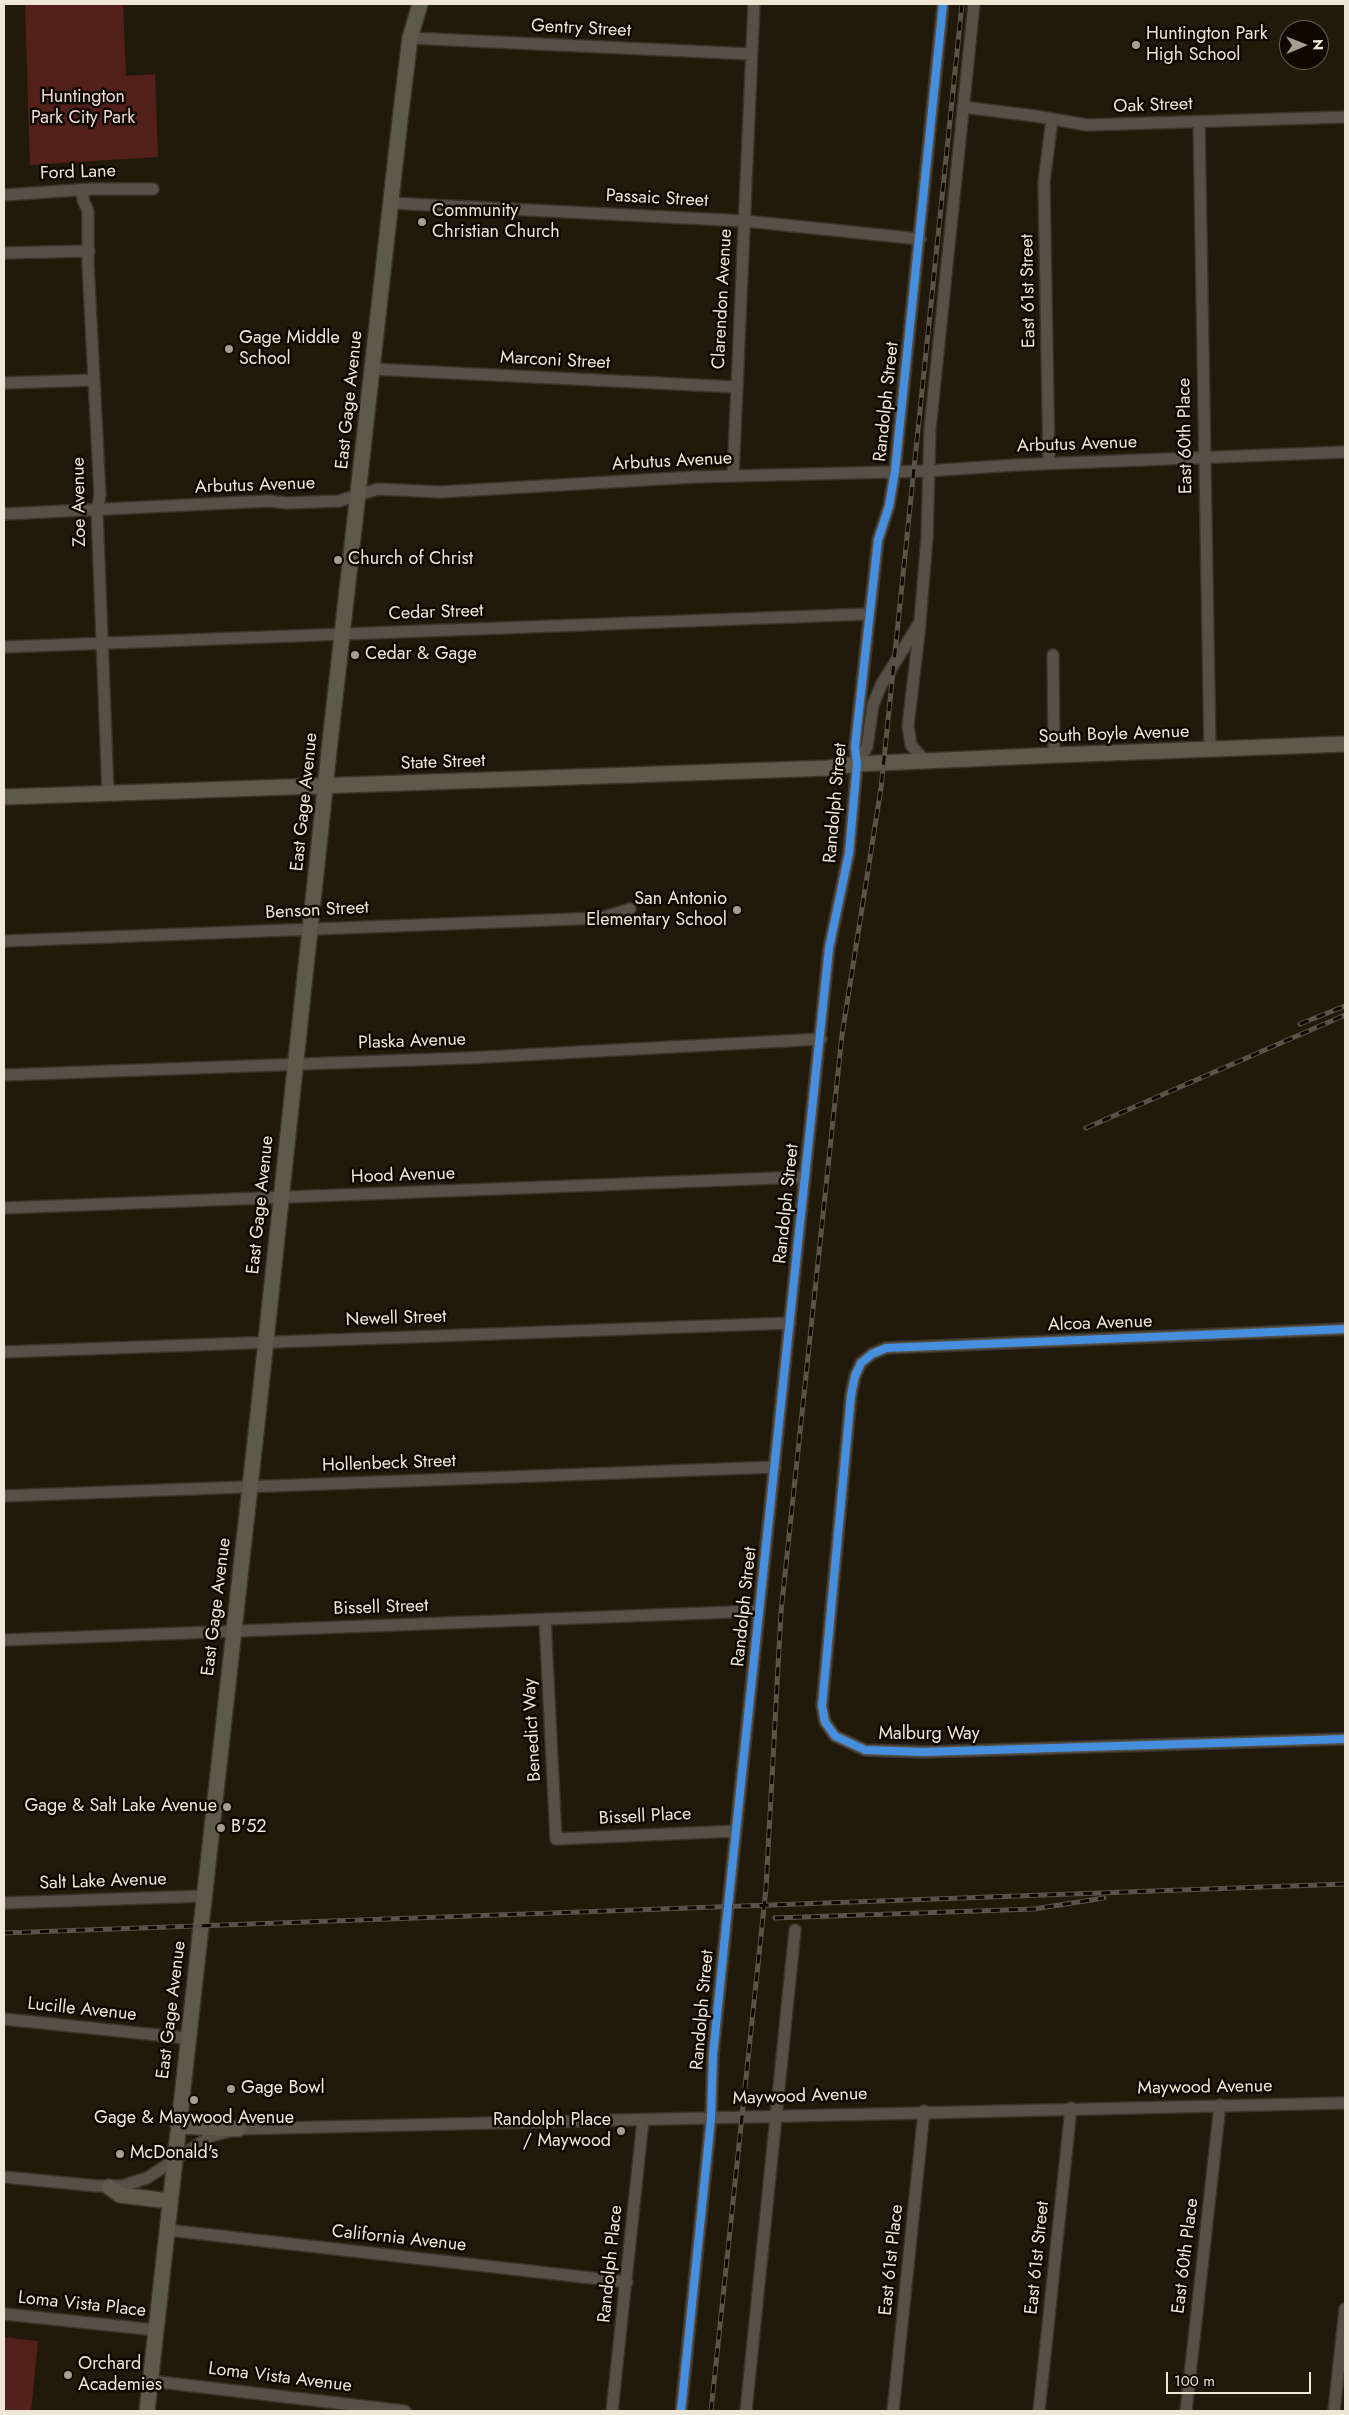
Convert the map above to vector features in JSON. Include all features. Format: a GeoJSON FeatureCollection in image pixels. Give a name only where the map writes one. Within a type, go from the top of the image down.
{"type":"FeatureCollection","features":[{"type":"Feature","properties":{"kind":"main road","name":"East Gage Avenue"},"geometry":{"type":"LineString","coordinates":[[147,2411],[372,369],[410,38],[420,4]]}},
{"type":"Feature","properties":{"kind":"main road","name":"South Boyle Avenue"},"geometry":{"type":"LineString","coordinates":[[883,763],[1345,744]]}},
{"type":"Feature","properties":{"kind":"main road","name":"State Street"},"geometry":{"type":"LineString","coordinates":[[4,797],[829,768],[883,763]]}},
{"type":"Feature","properties":{"kind":"main road"},"geometry":{"type":"LineString","coordinates":[[178,2126],[238,2128]]}},
{"type":"Feature","properties":{"kind":"main road"},"geometry":{"type":"LineString","coordinates":[[109,2187],[120,2195],[170,2201]]}},
{"type":"Feature","properties":{"kind":"street","name":"Clarendon Avenue"},"geometry":{"type":"LineString","coordinates":[[733,476],[754,4]]}},
{"type":"Feature","properties":{"kind":"street","name":"Randolph Street"},"geometry":{"type":"LineString","coordinates":[[681,2411],[711,2118],[713,2055],[804,1177],[821,1039],[829,948],[848,853],[858,764],[855,747],[879,534],[889,506],[895,471],[944,4]]}},
{"type":"Feature","properties":{"kind":"street","name":"Randolph Street"},"geometry":{"type":"LineString","coordinates":[[858,764],[866,747],[873,705],[881,685],[920,622],[928,537],[927,471],[974,4]]}},
{"type":"Feature","properties":{"kind":"street","name":"Gentry Street"},"geometry":{"type":"LineString","coordinates":[[410,38],[751,54]]}},
{"type":"Feature","properties":{"kind":"street","name":"Oak Street"},"geometry":{"type":"LineString","coordinates":[[963,107],[1087,125],[1345,117]]}},
{"type":"Feature","properties":{"kind":"street","name":"East 61st Street"},"geometry":{"type":"LineString","coordinates":[[1049,463],[1044,182],[1052,119]]}},
{"type":"Feature","properties":{"kind":"street","name":"East 60th Place"},"geometry":{"type":"LineString","coordinates":[[1199,122],[1210,750]]}},
{"type":"Feature","properties":{"kind":"street","name":"Ford Lane"},"geometry":{"type":"LineString","coordinates":[[4,194],[96,189],[153,189]]}},
{"type":"Feature","properties":{"kind":"street","name":"Zoe Avenue"},"geometry":{"type":"LineString","coordinates":[[96,189],[88,211],[100,496],[97,511],[108,793]]}},
{"type":"Feature","properties":{"kind":"street","name":"Zoe Avenue"},"geometry":{"type":"LineString","coordinates":[[83,190],[83,200],[88,211]]}},
{"type":"Feature","properties":{"kind":"street","name":"Passaic Street"},"geometry":{"type":"LineString","coordinates":[[391,203],[745,221],[920,239]]}},
{"type":"Feature","properties":{"kind":"street"},"geometry":{"type":"LineString","coordinates":[[4,253],[89,251]]}},
{"type":"Feature","properties":{"kind":"street","name":"Marconi Street"},"geometry":{"type":"LineString","coordinates":[[372,369],[737,387]]}},
{"type":"Feature","properties":{"kind":"street"},"geometry":{"type":"LineString","coordinates":[[4,383],[94,380]]}},
{"type":"Feature","properties":{"kind":"street","name":"Arbutus Avenue"},"geometry":{"type":"LineString","coordinates":[[4,514],[97,511],[269,501],[286,503],[339,501],[378,489],[440,492],[733,476],[927,471],[1049,463],[1345,452]]}},
{"type":"Feature","properties":{"kind":"street","name":"Cedar Street"},"geometry":{"type":"LineString","coordinates":[[4,647],[869,614]]}},
{"type":"Feature","properties":{"kind":"street"},"geometry":{"type":"LineString","coordinates":[[920,622],[908,726],[911,745],[925,761]]}},
{"type":"Feature","properties":{"kind":"street"},"geometry":{"type":"LineString","coordinates":[[1053,655],[1054,755]]}},
{"type":"Feature","properties":{"kind":"street","name":"Benson Street"},"geometry":{"type":"LineString","coordinates":[[4,941],[601,918],[630,909]]}},
{"type":"Feature","properties":{"kind":"street","name":"Plaska Avenue"},"geometry":{"type":"LineString","coordinates":[[4,1074],[467,1058],[821,1039]]}},
{"type":"Feature","properties":{"kind":"street","name":"Hood Avenue"},"geometry":{"type":"LineString","coordinates":[[4,1208],[804,1177]]}},
{"type":"Feature","properties":{"kind":"street","name":"Newell Street"},"geometry":{"type":"LineString","coordinates":[[4,1352],[790,1323]]}},
{"type":"Feature","properties":{"kind":"street","name":"Alcoa Avenue"},"geometry":{"type":"LineString","coordinates":[[861,1363],[882,1348],[1345,1329]]}},
{"type":"Feature","properties":{"kind":"street","name":"Malburg Way"},"geometry":{"type":"LineString","coordinates":[[861,1363],[855,1376],[851,1395],[822,1706],[825,1722],[835,1736],[865,1750],[924,1752],[1345,1739]]}},
{"type":"Feature","properties":{"kind":"street","name":"Hollenbeck Street"},"geometry":{"type":"LineString","coordinates":[[4,1496],[775,1467]]}},
{"type":"Feature","properties":{"kind":"street","name":"Bissell Street"},"geometry":{"type":"LineString","coordinates":[[4,1640],[759,1611]]}},
{"type":"Feature","properties":{"kind":"street","name":"Benedict Way"},"geometry":{"type":"LineString","coordinates":[[545,1619],[556,1839]]}},
{"type":"Feature","properties":{"kind":"street","name":"Bissell Place"},"geometry":{"type":"LineString","coordinates":[[556,1839],[736,1831]]}},
{"type":"Feature","properties":{"kind":"street","name":"Salt Lake Avenue"},"geometry":{"type":"LineString","coordinates":[[4,1902],[204,1896]]}},
{"type":"Feature","properties":{"kind":"street"},"geometry":{"type":"LineString","coordinates":[[746,2411],[794,1930]]}},
{"type":"Feature","properties":{"kind":"street","name":"Lucille Avenue"},"geometry":{"type":"LineString","coordinates":[[4,2019],[187,2038]]}},
{"type":"Feature","properties":{"kind":"street","name":"Maywood Avenue"},"geometry":{"type":"LineString","coordinates":[[175,2160],[211,2136],[238,2128],[776,2117],[924,2111],[1345,2103]]}},
{"type":"Feature","properties":{"kind":"street","name":"East 60th Place"},"geometry":{"type":"LineString","coordinates":[[1186,2411],[1220,2105]]}},
{"type":"Feature","properties":{"kind":"street","name":"East 61st Street"},"geometry":{"type":"LineString","coordinates":[[1039,2411],[1070,2108]]}},
{"type":"Feature","properties":{"kind":"street","name":"East 61st Place"},"geometry":{"type":"LineString","coordinates":[[893,2411],[924,2111]]}},
{"type":"Feature","properties":{"kind":"street","name":"Randolph Place"},"geometry":{"type":"LineString","coordinates":[[612,2411],[643,2120]]}},
{"type":"Feature","properties":{"kind":"street"},"geometry":{"type":"LineString","coordinates":[[4,2177],[109,2187],[122,2186],[147,2178],[175,2160]]}},
{"type":"Feature","properties":{"kind":"street","name":"California Avenue"},"geometry":{"type":"LineString","coordinates":[[167,2230],[627,2282]]}},
{"type":"Feature","properties":{"kind":"street"},"geometry":{"type":"LineString","coordinates":[[1334,2411],[1345,2310]]}},
{"type":"Feature","properties":{"kind":"street","name":"Loma Vista Place"},"geometry":{"type":"LineString","coordinates":[[4,2314],[156,2330]]}},
{"type":"Feature","properties":{"kind":"street","name":"Loma Vista Avenue"},"geometry":{"type":"LineString","coordinates":[[150,2381],[405,2411]]}},
{"type":"Feature","properties":{"kind":"green space","name":"Huntington Park City Park"},"geometry":{"type":"Polygon","coordinates":[[[25,4],[123,4],[126,76],[155,74],[158,157],[30,165],[25,4]]]}},
{"type":"Feature","properties":{"kind":"green space"},"geometry":{"type":"Polygon","coordinates":[[[4,2337],[38,2341],[31,2411],[4,2411],[4,2337]]]}},
{"type":"Feature","properties":{"kind":"railway"},"geometry":{"type":"LineString","coordinates":[[711,2411],[766,1888],[781,1612],[842,1035],[881,788],[962,4]]}},
{"type":"Feature","properties":{"kind":"railway"},"geometry":{"type":"LineString","coordinates":[[1300,1024],[1345,1006]]}},
{"type":"Feature","properties":{"kind":"railway"},"geometry":{"type":"LineString","coordinates":[[1086,1128],[1345,1015]]}},
{"type":"Feature","properties":{"kind":"railway"},"geometry":{"type":"LineString","coordinates":[[4,1933],[1345,1884]]}},
{"type":"Feature","properties":{"kind":"railway"},"geometry":{"type":"LineString","coordinates":[[775,1918],[1034,1909],[1104,1898]]}},
{"type":"Feature","properties":{"kind":"cycle path"},"geometry":{"type":"LineString","coordinates":[[681,2411],[711,2118],[713,2055],[728,1906],[829,948],[849,853],[857,764],[855,747],[858,719],[878,540],[889,506],[895,471],[943,4]]}},
{"type":"Feature","properties":{"kind":"cycle path"},"geometry":{"type":"LineString","coordinates":[[1345,1329],[886,1348],[872,1354],[861,1363],[855,1376],[851,1395],[822,1706],[825,1722],[835,1736],[865,1750],[924,1752],[1345,1739]]}},
{"type":"Feature","properties":{"kind":"place","name":"Huntington Park High School"},"geometry":{"type":"Point","coordinates":[1136,45]}},
{"type":"Feature","properties":{"kind":"place","name":"Community Christian Church"},"geometry":{"type":"Point","coordinates":[422,222]}},
{"type":"Feature","properties":{"kind":"place","name":"Gage Middle School"},"geometry":{"type":"Point","coordinates":[229,349]}},
{"type":"Feature","properties":{"kind":"place","name":"Church of Christ"},"geometry":{"type":"Point","coordinates":[338,560]}},
{"type":"Feature","properties":{"kind":"place","name":"Cedar & Gage"},"geometry":{"type":"Point","coordinates":[355,655]}},
{"type":"Feature","properties":{"kind":"place","name":"San Antonio Elementary School"},"geometry":{"type":"Point","coordinates":[737,910]}},
{"type":"Feature","properties":{"kind":"place","name":"Gage & Salt Lake Avenue"},"geometry":{"type":"Point","coordinates":[227,1807]}},
{"type":"Feature","properties":{"kind":"place","name":"B'52"},"geometry":{"type":"Point","coordinates":[221,1828]}},
{"type":"Feature","properties":{"kind":"place","name":"Gage Bowl"},"geometry":{"type":"Point","coordinates":[231,2089]}},
{"type":"Feature","properties":{"kind":"place","name":"Gage & Maywood Avenue"},"geometry":{"type":"Point","coordinates":[194,2100]}},
{"type":"Feature","properties":{"kind":"place","name":"Randolph Place / Maywood"},"geometry":{"type":"Point","coordinates":[621,2131]}},
{"type":"Feature","properties":{"kind":"place","name":"McDonald's"},"geometry":{"type":"Point","coordinates":[120,2154]}},
{"type":"Feature","properties":{"kind":"place","name":"Orchard Academies"},"geometry":{"type":"Point","coordinates":[68,2375]}}]}
